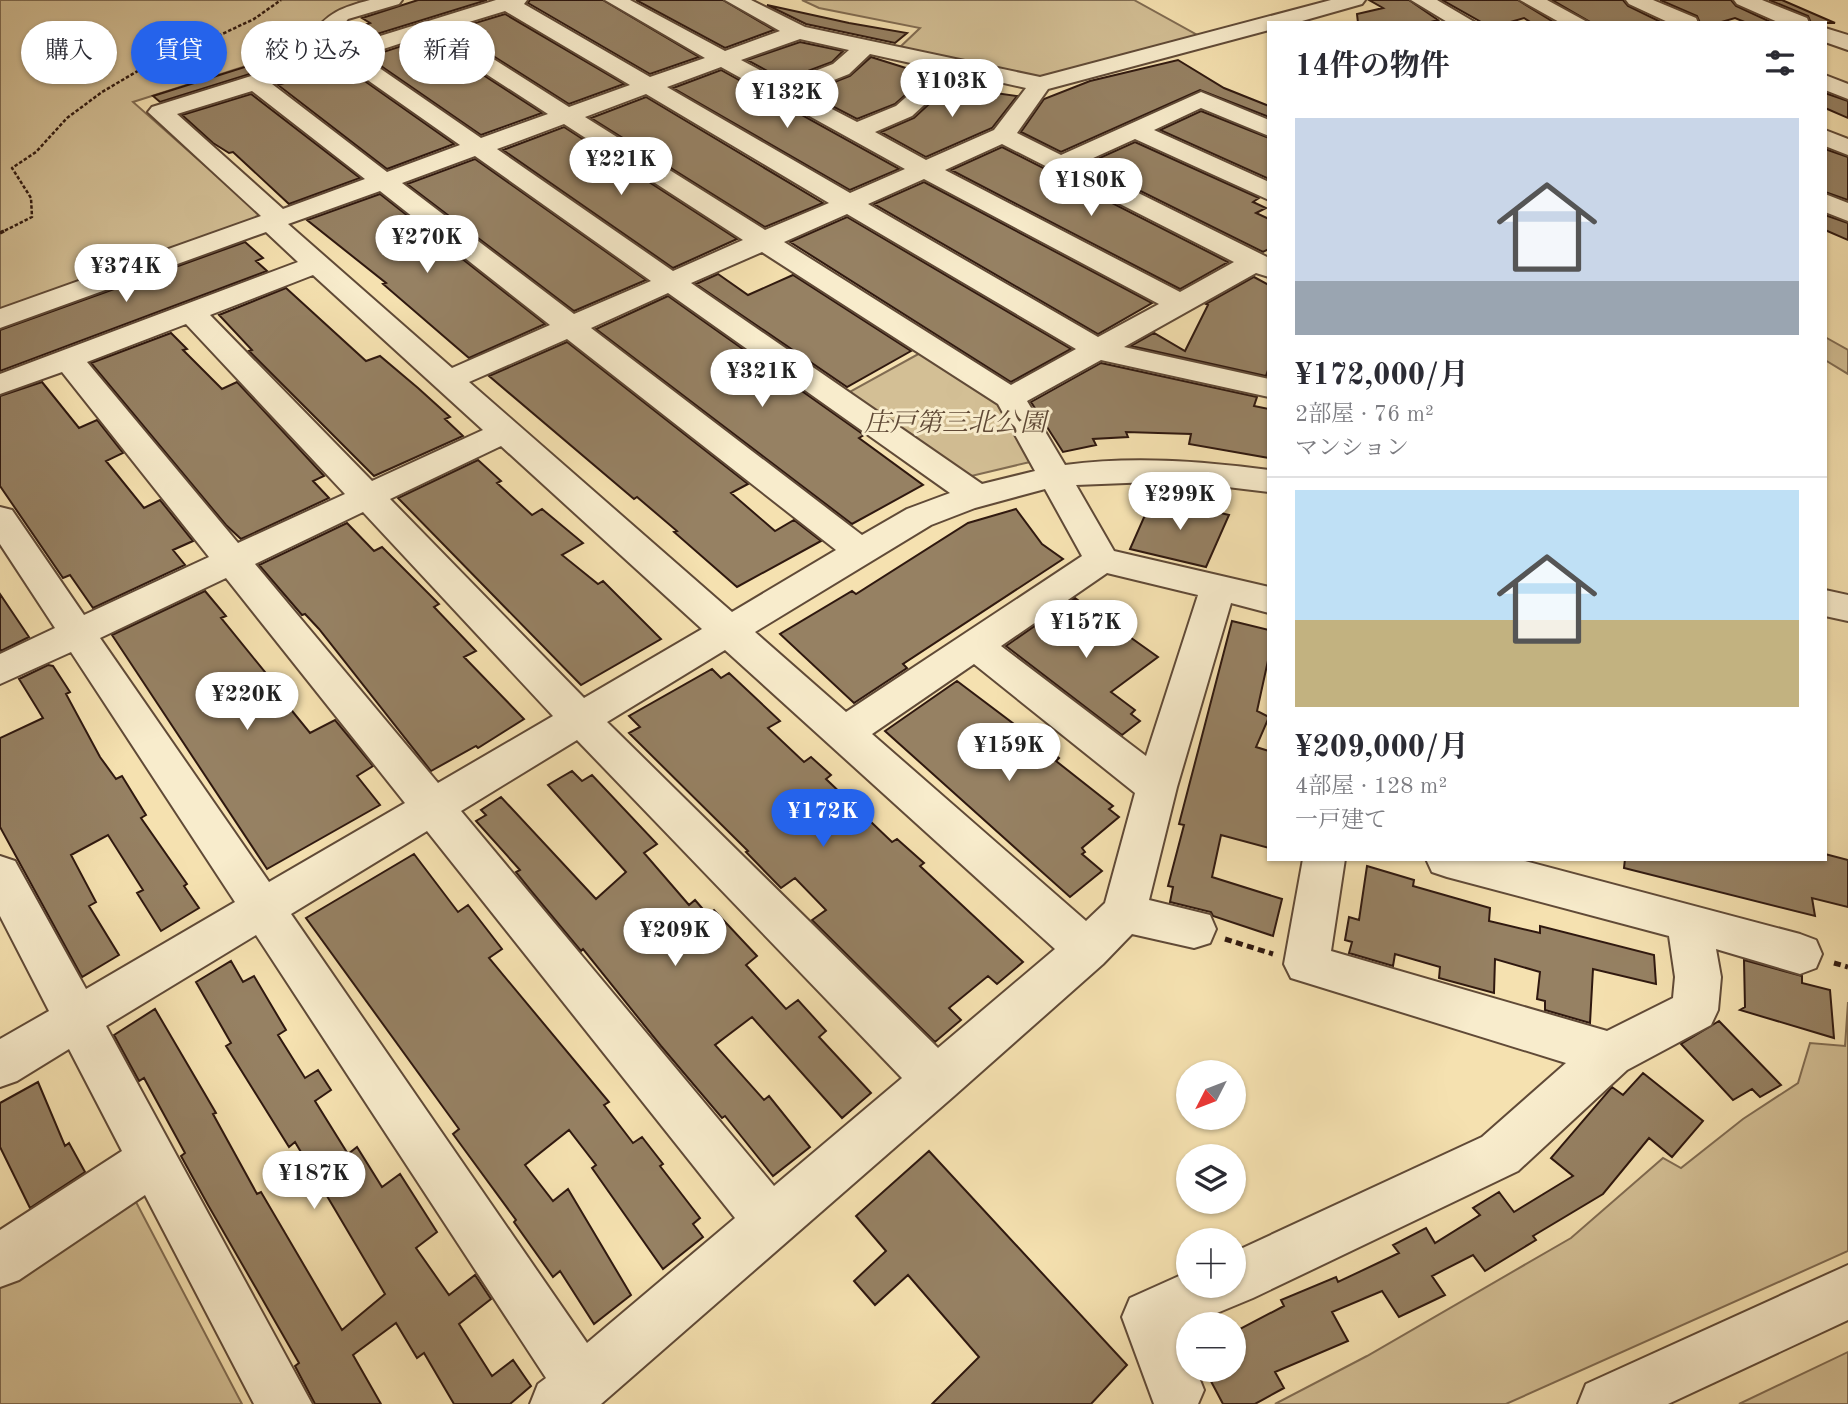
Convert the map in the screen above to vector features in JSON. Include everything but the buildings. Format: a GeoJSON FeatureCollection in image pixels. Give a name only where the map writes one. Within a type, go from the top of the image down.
{"type":"FeatureCollection","features":[{"type":"Feature","properties":{"kind":"street"},"geometry":{"type":"LineString","coordinates":[[336,21],[341,15],[393,0]]}},
{"type":"Feature","properties":{"kind":"street"},"geometry":{"type":"LineString","coordinates":[[615,0],[924,169],[1181,304]]}},
{"type":"Feature","properties":{"kind":"street"},"geometry":{"type":"LineString","coordinates":[[735,0],[799,32],[1040,84],[1267,24]]}},
{"type":"Feature","properties":{"kind":"street"},"geometry":{"type":"LineString","coordinates":[[1276,21],[1355,0]]}},
{"type":"Feature","properties":{"kind":"street"},"geometry":{"type":"LineString","coordinates":[[1421,0],[1462,21]]}},
{"type":"Feature","properties":{"kind":"street"},"geometry":{"type":"LineString","coordinates":[[1530,0],[1575,21]]}},
{"type":"Feature","properties":{"kind":"street"},"geometry":{"type":"LineString","coordinates":[[1636,0],[1683,21]]}},
{"type":"Feature","properties":{"kind":"street"},"geometry":{"type":"LineString","coordinates":[[1744,0],[1794,21]]}},
{"type":"Feature","properties":{"kind":"street"},"geometry":{"type":"LineString","coordinates":[[451,21],[512,2],[646,88],[1098,350],[1267,388]]}},
{"type":"Feature","properties":{"kind":"street"},"geometry":{"type":"LineString","coordinates":[[1829,25],[1848,43]]}},
{"type":"Feature","properties":{"kind":"street"},"geometry":{"type":"LineString","coordinates":[[0,319],[799,32]]}},
{"type":"Feature","properties":{"kind":"street"},"geometry":{"type":"LineString","coordinates":[[785,92],[841,69],[865,47]]}},
{"type":"Feature","properties":{"kind":"street"},"geometry":{"type":"LineString","coordinates":[[858,131],[904,111],[953,67]]}},
{"type":"Feature","properties":{"kind":"street"},"geometry":{"type":"LineString","coordinates":[[495,70],[1010,398],[1102,560]]}},
{"type":"Feature","properties":{"kind":"street"},"geometry":{"type":"LineString","coordinates":[[385,82],[974,495]]}},
{"type":"Feature","properties":{"kind":"street"},"geometry":{"type":"LineString","coordinates":[[1827,83],[1848,92]]}},
{"type":"Feature","properties":{"kind":"street"},"geometry":{"type":"LineString","coordinates":[[249,84],[160,112],[317,264],[1087,950]]}},
{"type":"Feature","properties":{"kind":"street"},"geometry":{"type":"LineString","coordinates":[[258,84],[860,551]]}},
{"type":"Feature","properties":{"kind":"street"},"geometry":{"type":"LineString","coordinates":[[447,381],[1003,135],[1040,84]]}},
{"type":"Feature","properties":{"kind":"street"},"geometry":{"type":"LineString","coordinates":[[1061,164],[1201,99],[1267,128]]}},
{"type":"Feature","properties":{"kind":"street"},"geometry":{"type":"LineString","coordinates":[[1135,130],[1267,191]]}},
{"type":"Feature","properties":{"kind":"street"},"geometry":{"type":"LineString","coordinates":[[1003,135],[1262,266]]}},
{"type":"Feature","properties":{"kind":"street"},"geometry":{"type":"LineString","coordinates":[[1827,138],[1848,148]]}},
{"type":"Feature","properties":{"kind":"street"},"geometry":{"type":"LineString","coordinates":[[1827,203],[1848,213]]}},
{"type":"Feature","properties":{"kind":"street"},"geometry":{"type":"LineString","coordinates":[[0,385],[317,264]]}},
{"type":"Feature","properties":{"kind":"street"},"geometry":{"type":"LineString","coordinates":[[1010,398],[1181,304],[1262,266]]}},
{"type":"Feature","properties":{"kind":"street"},"geometry":{"type":"LineString","coordinates":[[191,312],[579,718],[937,1080]]}},
{"type":"Feature","properties":{"kind":"street"},"geometry":{"type":"LineString","coordinates":[[68,359],[770,1221]]}},
{"type":"Feature","properties":{"kind":"street"},"geometry":{"type":"LineString","coordinates":[[0,670],[504,432]]}},
{"type":"Feature","properties":{"kind":"street"},"geometry":{"type":"LineString","coordinates":[[0,1065],[433,804],[919,517],[974,495],[1056,476],[1123,468],[1206,471],[1267,481]]}},
{"type":"Feature","properties":{"kind":"street"},"geometry":{"type":"LineString","coordinates":[[0,518],[261,909],[570,1394],[1087,950],[1124,913],[1157,787],[1218,587]]}},
{"type":"Feature","properties":{"kind":"street"},"geometry":{"type":"LineString","coordinates":[[844,733],[1102,560],[1267,599]]}},
{"type":"Feature","properties":{"kind":"street"},"geometry":{"type":"LineString","coordinates":[[1827,604],[1848,608]]}},
{"type":"Feature","properties":{"kind":"street"},"geometry":{"type":"LineString","coordinates":[[975,645],[1157,787]]}},
{"type":"Feature","properties":{"kind":"street"},"geometry":{"type":"LineString","coordinates":[[1324,861],[1307,964],[1610,1054]]}},
{"type":"Feature","properties":{"kind":"street"},"geometry":{"type":"LineString","coordinates":[[1455,861],[1800,954]]}},
{"type":"Feature","properties":{"kind":"street"},"geometry":{"type":"LineString","coordinates":[[0,874],[284,1404]]}},
{"type":"Feature","properties":{"kind":"street"},"geometry":{"type":"LineString","coordinates":[[1124,913],[1194,929]]}},
{"type":"Feature","properties":{"kind":"street"},"geometry":{"type":"LineString","coordinates":[[1246,1273],[1500,1154],[1610,1054],[1695,1010],[1698,977],[1689,922]]}},
{"type":"Feature","properties":{"kind":"street"},"geometry":{"type":"LineString","coordinates":[[0,1261],[153,1160]]}},
{"type":"Feature","properties":{"kind":"street"},"geometry":{"type":"LineString","coordinates":[[1606,1404],[1848,1292]]}},
{"type":"Feature","properties":{"kind":"street"},"geometry":{"type":"LineString","coordinates":[[1176,1390],[1149,1317],[1191,1298]]}},
{"type":"Feature","properties":{"kind":"path"},"geometry":{"type":"LineString","coordinates":[[0,233],[32,217],[31,198],[12,168],[36,152],[67,118],[102,92],[152,62],[197,55],[220,35],[254,19],[278,1]]}},
{"type":"Feature","properties":{"kind":"path"},"geometry":{"type":"LineString","coordinates":[[1194,929],[1307,964]]}},
{"type":"Feature","properties":{"kind":"green space"},"geometry":{"type":"Polygon","coordinates":[[[0,0],[363,0],[333,14],[327,21],[241,21],[241,68],[227,72],[227,21],[131,21],[131,84],[189,84],[133,102],[262,216],[0,315],[0,0]]]}},
{"type":"Feature","properties":{"kind":"green space"},"geometry":{"type":"Polygon","coordinates":[[[802,0],[1134,0],[1199,36],[1040,78],[897,50],[920,28],[819,8],[802,0]]]}},
{"type":"Feature","properties":{"kind":"green space"},"geometry":{"type":"Polygon","coordinates":[[[1827,338],[1848,350],[1848,374],[1827,361],[1827,338]]]}},
{"type":"Feature","properties":{"kind":"green space","name":"庄戸第三北公園"},"geometry":{"type":"Polygon","coordinates":[[[922,352],[993,396],[1030,462],[963,478],[844,395],[922,352]]]}},
{"type":"Feature","properties":{"kind":"green space"},"geometry":{"type":"Polygon","coordinates":[[[1848,1002],[1848,1251],[1506,1404],[1275,1404],[1367,1356],[1571,1238],[1663,1158],[1681,1168],[1743,1119],[1798,1083],[1810,1043],[1845,1046],[1848,1002]]]}},
{"type":"Feature","properties":{"kind":"green space"},"geometry":{"type":"Polygon","coordinates":[[[136,1202],[242,1404],[0,1404],[0,1288],[136,1202]]]}},
{"type":"Feature","properties":{"kind":"green space"},"geometry":{"type":"Polygon","coordinates":[[[1848,1352],[1848,1404],[1739,1404],[1848,1352]]]}}]}
